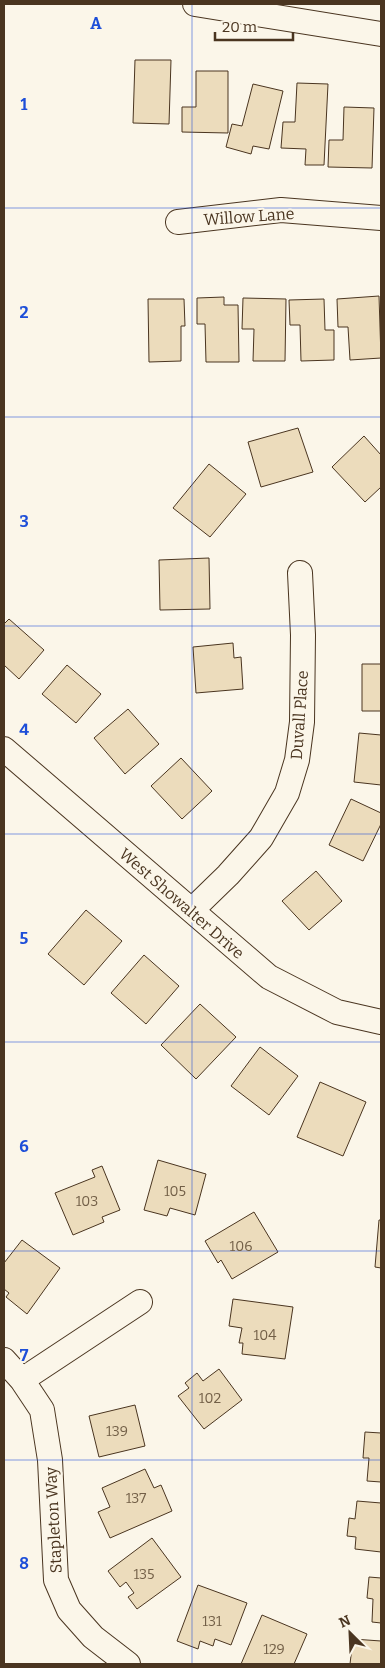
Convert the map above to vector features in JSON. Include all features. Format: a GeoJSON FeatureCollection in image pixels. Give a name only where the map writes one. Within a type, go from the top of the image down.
{"type":"FeatureCollection","features":[{"type":"Feature","properties":{"kind":"street"},"geometry":{"type":"LineString","coordinates":[[195,4],[381,34]]}},
{"type":"Feature","properties":{"kind":"street","name":"Willow Lane"},"geometry":{"type":"LineString","coordinates":[[178,222],[281,210],[381,218]]}},
{"type":"Feature","properties":{"kind":"street","name":"Duvall Place"},"geometry":{"type":"LineString","coordinates":[[192,910],[228,875],[260,838],[287,793],[297,760],[302,722],[303,635],[300,573]]}},
{"type":"Feature","properties":{"kind":"street","name":"West Showalter Drive"},"geometry":{"type":"LineString","coordinates":[[4,749],[269,977],[337,1012],[381,1022]]}},
{"type":"Feature","properties":{"kind":"street"},"geometry":{"type":"LineString","coordinates":[[22,1380],[140,1302]]}},
{"type":"Feature","properties":{"kind":"street","name":"Stapleton Way"},"geometry":{"type":"LineString","coordinates":[[4,1360],[22,1380],[42,1410],[50,1460],[56,1580],[69,1610],[93,1637],[128,1664]]}},
{"type":"Feature","properties":{"kind":"building"},"geometry":{"type":"Polygon","coordinates":[[[135,60],[171,60],[169,124],[133,123],[135,60]]]}},
{"type":"Feature","properties":{"kind":"building"},"geometry":{"type":"Polygon","coordinates":[[[196,71],[228,71],[228,133],[182,132],[182,107],[196,107],[196,71]]]}},
{"type":"Feature","properties":{"kind":"building"},"geometry":{"type":"Polygon","coordinates":[[[297,83],[328,84],[324,165],[305,165],[306,149],[281,148],[283,122],[295,122],[297,83]]]}},
{"type":"Feature","properties":{"kind":"building"},"geometry":{"type":"Polygon","coordinates":[[[253,84],[283,91],[269,149],[253,146],[251,154],[226,147],[232,124],[242,126],[253,84]]]}},
{"type":"Feature","properties":{"kind":"building"},"geometry":{"type":"Polygon","coordinates":[[[344,107],[374,108],[372,168],[328,167],[329,140],[343,140],[344,107]]]}},
{"type":"Feature","properties":{"kind":"building"},"geometry":{"type":"Polygon","coordinates":[[[379,296],[381,358],[350,360],[348,327],[338,327],[337,299],[379,296]]]}},
{"type":"Feature","properties":{"kind":"building"},"geometry":{"type":"Polygon","coordinates":[[[224,297],[224,305],[238,305],[239,362],[206,362],[205,324],[197,324],[197,298],[224,297]]]}},
{"type":"Feature","properties":{"kind":"building"},"geometry":{"type":"Polygon","coordinates":[[[243,298],[286,299],[285,361],[253,361],[254,329],[242,329],[243,298]]]}},
{"type":"Feature","properties":{"kind":"building"},"geometry":{"type":"Polygon","coordinates":[[[148,299],[184,299],[185,326],[181,326],[181,361],[149,362],[148,299]]]}},
{"type":"Feature","properties":{"kind":"building"},"geometry":{"type":"Polygon","coordinates":[[[324,299],[325,330],[334,330],[334,360],[301,361],[300,325],[290,325],[289,300],[324,299]]]}},
{"type":"Feature","properties":{"kind":"building"},"geometry":{"type":"Polygon","coordinates":[[[298,428],[313,472],[261,487],[248,442],[298,428]]]}},
{"type":"Feature","properties":{"kind":"building"},"geometry":{"type":"Polygon","coordinates":[[[364,436],[381,455],[381,487],[365,502],[332,467],[364,436]]]}},
{"type":"Feature","properties":{"kind":"building"},"geometry":{"type":"Polygon","coordinates":[[[209,464],[246,494],[210,537],[173,508],[209,464]]]}},
{"type":"Feature","properties":{"kind":"building"},"geometry":{"type":"Polygon","coordinates":[[[209,558],[210,609],[160,610],[159,560],[209,558]]]}},
{"type":"Feature","properties":{"kind":"building"},"geometry":{"type":"Polygon","coordinates":[[[9,619],[44,650],[19,679],[4,665],[4,624],[9,619]]]}},
{"type":"Feature","properties":{"kind":"building"},"geometry":{"type":"Polygon","coordinates":[[[233,643],[234,658],[241,657],[243,689],[196,693],[193,647],[233,643]]]}},
{"type":"Feature","properties":{"kind":"building"},"geometry":{"type":"Polygon","coordinates":[[[362,664],[381,664],[381,711],[362,711],[362,664]]]}},
{"type":"Feature","properties":{"kind":"building"},"geometry":{"type":"Polygon","coordinates":[[[67,665],[101,694],[76,723],[42,694],[67,665]]]}},
{"type":"Feature","properties":{"kind":"building"},"geometry":{"type":"Polygon","coordinates":[[[128,709],[159,744],[125,774],[94,738],[128,709]]]}},
{"type":"Feature","properties":{"kind":"building"},"geometry":{"type":"Polygon","coordinates":[[[359,733],[381,735],[381,785],[354,782],[359,733]]]}},
{"type":"Feature","properties":{"kind":"building"},"geometry":{"type":"Polygon","coordinates":[[[181,758],[212,791],[182,819],[151,786],[181,758]]]}},
{"type":"Feature","properties":{"kind":"building"},"geometry":{"type":"Polygon","coordinates":[[[351,799],[381,813],[381,824],[363,861],[329,845],[351,799]]]}},
{"type":"Feature","properties":{"kind":"building"},"geometry":{"type":"Polygon","coordinates":[[[316,871],[342,901],[309,930],[282,901],[316,871]]]}},
{"type":"Feature","properties":{"kind":"building"},"geometry":{"type":"Polygon","coordinates":[[[86,910],[122,941],[84,985],[48,954],[86,910]]]}},
{"type":"Feature","properties":{"kind":"building"},"geometry":{"type":"Polygon","coordinates":[[[144,955],[179,986],[146,1024],[111,993],[144,955]]]}},
{"type":"Feature","properties":{"kind":"building"},"geometry":{"type":"Polygon","coordinates":[[[200,1004],[236,1037],[196,1079],[161,1045],[200,1004]]]}},
{"type":"Feature","properties":{"kind":"building"},"geometry":{"type":"Polygon","coordinates":[[[260,1047],[298,1076],[269,1115],[231,1086],[260,1047]]]}},
{"type":"Feature","properties":{"kind":"building"},"geometry":{"type":"Polygon","coordinates":[[[320,1082],[366,1102],[343,1156],[297,1137],[320,1082]]]}},
{"type":"Feature","properties":{"kind":"building"},"geometry":{"type":"Polygon","coordinates":[[[158,1160],[206,1174],[195,1215],[170,1208],[167,1216],[144,1210],[158,1160]]]}},
{"type":"Feature","properties":{"kind":"building"},"geometry":{"type":"Polygon","coordinates":[[[102,1166],[120,1210],[102,1217],[104,1222],[73,1235],[55,1193],[95,1177],[92,1170],[102,1166]]]}},
{"type":"Feature","properties":{"kind":"building"},"geometry":{"type":"Polygon","coordinates":[[[254,1212],[278,1252],[232,1279],[221,1260],[218,1263],[205,1241],[254,1212]]]}},
{"type":"Feature","properties":{"kind":"building"},"geometry":{"type":"Polygon","coordinates":[[[379,1220],[381,1220],[381,1268],[375,1267],[379,1220]]]}},
{"type":"Feature","properties":{"kind":"building"},"geometry":{"type":"Polygon","coordinates":[[[22,1240],[60,1268],[27,1314],[6,1297],[9,1293],[4,1289],[4,1263],[22,1240]]]}},
{"type":"Feature","properties":{"kind":"building"},"geometry":{"type":"Polygon","coordinates":[[[233,1299],[293,1307],[285,1359],[242,1354],[243,1343],[239,1343],[242,1328],[229,1326],[233,1299]]]}},
{"type":"Feature","properties":{"kind":"building"},"geometry":{"type":"Polygon","coordinates":[[[219,1369],[242,1400],[204,1429],[178,1396],[189,1388],[185,1383],[197,1373],[203,1381],[219,1369]]]}},
{"type":"Feature","properties":{"kind":"building"},"geometry":{"type":"Polygon","coordinates":[[[135,1405],[145,1446],[99,1457],[89,1416],[135,1405]]]}},
{"type":"Feature","properties":{"kind":"building"},"geometry":{"type":"Polygon","coordinates":[[[365,1432],[381,1433],[381,1482],[367,1481],[369,1458],[363,1458],[365,1432]]]}},
{"type":"Feature","properties":{"kind":"building"},"geometry":{"type":"Polygon","coordinates":[[[145,1469],[154,1488],[161,1485],[172,1511],[110,1538],[98,1512],[110,1507],[102,1488],[145,1469]]]}},
{"type":"Feature","properties":{"kind":"building"},"geometry":{"type":"Polygon","coordinates":[[[357,1501],[381,1503],[381,1552],[355,1549],[356,1537],[347,1536],[349,1518],[355,1519],[357,1501]]]}},
{"type":"Feature","properties":{"kind":"building"},"geometry":{"type":"Polygon","coordinates":[[[152,1538],[181,1577],[137,1609],[128,1597],[134,1593],[126,1582],[120,1587],[108,1571],[152,1538]]]}},
{"type":"Feature","properties":{"kind":"building"},"geometry":{"type":"Polygon","coordinates":[[[369,1577],[381,1578],[381,1623],[372,1622],[373,1599],[367,1598],[369,1577]]]}},
{"type":"Feature","properties":{"kind":"building"},"geometry":{"type":"Polygon","coordinates":[[[198,1585],[247,1603],[231,1645],[215,1639],[213,1646],[200,1641],[198,1649],[177,1641],[198,1585]]]}},
{"type":"Feature","properties":{"kind":"building"},"geometry":{"type":"Polygon","coordinates":[[[262,1615],[307,1634],[294,1664],[241,1664],[262,1615]]]}},
{"type":"Feature","properties":{"kind":"building"},"geometry":{"type":"Polygon","coordinates":[[[353,1639],[381,1641],[381,1664],[350,1664],[353,1639]]]}}]}
